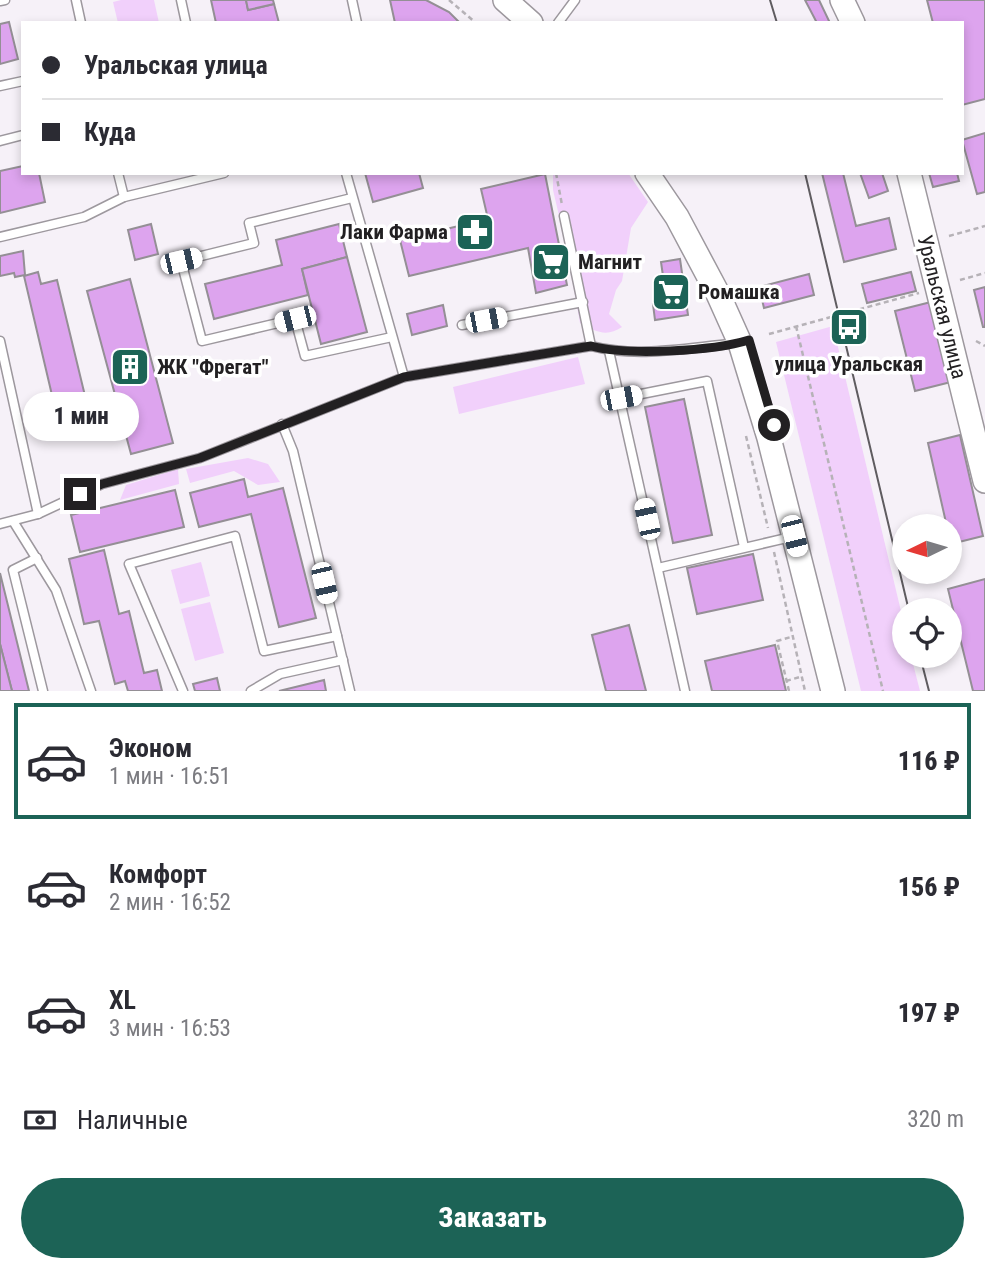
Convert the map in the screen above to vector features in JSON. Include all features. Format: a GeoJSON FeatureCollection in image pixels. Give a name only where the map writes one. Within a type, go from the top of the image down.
{"type":"FeatureCollection","features":[{"type":"Feature","properties":{"kind":"main road"},"geometry":{"type":"LineString","coordinates":[[505,0],[528,21]]}},
{"type":"Feature","properties":{"kind":"main road"},"geometry":{"type":"LineString","coordinates":[[517,0],[540,21]]}},
{"type":"Feature","properties":{"kind":"main road"},"geometry":{"type":"LineString","coordinates":[[842,0],[852,21]]}},
{"type":"Feature","properties":{"kind":"main road"},"geometry":{"type":"LineString","coordinates":[[648,175],[677,217],[718,295],[753,339],[769,438],[833,691]]}},
{"type":"Feature","properties":{"kind":"main road"},"geometry":{"type":"LineString","coordinates":[[659,175],[753,339],[841,691]]}},
{"type":"Feature","properties":{"kind":"main road","name":"Уральская улица"},"geometry":{"type":"LineString","coordinates":[[909,175],[985,481]]}},
{"type":"Feature","properties":{"kind":"lane"},"geometry":{"type":"LineString","coordinates":[[76,0],[81,21]]}},
{"type":"Feature","properties":{"kind":"lane"},"geometry":{"type":"LineString","coordinates":[[181,0],[186,21]]}},
{"type":"Feature","properties":{"kind":"lane"},"geometry":{"type":"LineString","coordinates":[[352,0],[357,21]]}},
{"type":"Feature","properties":{"kind":"lane"},"geometry":{"type":"LineString","coordinates":[[559,21],[575,0]]}},
{"type":"Feature","properties":{"kind":"lane"},"geometry":{"type":"LineString","coordinates":[[0,86],[21,81]]}},
{"type":"Feature","properties":{"kind":"lane"},"geometry":{"type":"LineString","coordinates":[[0,141],[21,136]]}},
{"type":"Feature","properties":{"kind":"lane"},"geometry":{"type":"LineString","coordinates":[[118,175],[124,197]]}},
{"type":"Feature","properties":{"kind":"lane"},"geometry":{"type":"LineString","coordinates":[[0,237],[84,217],[124,197],[214,175]]}},
{"type":"Feature","properties":{"kind":"lane"},"geometry":{"type":"LineString","coordinates":[[346,175],[404,377]]}},
{"type":"Feature","properties":{"kind":"lane"},"geometry":{"type":"LineString","coordinates":[[352,198],[249,223],[254,243],[181,261],[202,341],[295,319],[305,356],[392,337]]}},
{"type":"Feature","properties":{"kind":"lane"},"geometry":{"type":"LineString","coordinates":[[565,216],[591,346]]}},
{"type":"Feature","properties":{"kind":"lane"},"geometry":{"type":"LineString","coordinates":[[462,325],[583,302]]}},
{"type":"Feature","properties":{"kind":"lane"},"geometry":{"type":"LineString","coordinates":[[0,524],[38,514],[102,484],[200,458],[404,377],[591,346],[609,351],[681,349],[753,339]]}},
{"type":"Feature","properties":{"kind":"lane"},"geometry":{"type":"LineString","coordinates":[[0,341],[38,514]]}},
{"type":"Feature","properties":{"kind":"lane"},"geometry":{"type":"LineString","coordinates":[[609,351],[685,691]]}},
{"type":"Feature","properties":{"kind":"lane"},"geometry":{"type":"LineString","coordinates":[[621,398],[707,381],[744,547]]}},
{"type":"Feature","properties":{"kind":"lane"},"geometry":{"type":"LineString","coordinates":[[282,424],[293,451],[350,691]]}},
{"type":"Feature","properties":{"kind":"lane"},"geometry":{"type":"LineString","coordinates":[[13,521],[56,590],[91,691]]}},
{"type":"Feature","properties":{"kind":"lane"},"geometry":{"type":"LineString","coordinates":[[183,691],[128,564],[235,536],[264,651],[337,636]]}},
{"type":"Feature","properties":{"kind":"lane"},"geometry":{"type":"LineString","coordinates":[[658,568],[794,536]]}},
{"type":"Feature","properties":{"kind":"lane"},"geometry":{"type":"LineString","coordinates":[[37,558],[13,570],[43,691]]}},
{"type":"Feature","properties":{"kind":"lane"},"geometry":{"type":"LineString","coordinates":[[251,691],[280,674],[343,660]]}},
{"type":"Feature","properties":{"kind":"path"},"geometry":{"type":"LineString","coordinates":[[449,0],[475,21]]}},
{"type":"Feature","properties":{"kind":"path"},"geometry":{"type":"LineString","coordinates":[[556,175],[565,216]]}},
{"type":"Feature","properties":{"kind":"path"},"geometry":{"type":"LineString","coordinates":[[949,236],[985,226]]}},
{"type":"Feature","properties":{"kind":"path"},"geometry":{"type":"LineString","coordinates":[[960,280],[985,274]]}},
{"type":"Feature","properties":{"kind":"path"},"geometry":{"type":"LineString","coordinates":[[753,339],[923,292]]}},
{"type":"Feature","properties":{"kind":"path"},"geometry":{"type":"LineString","coordinates":[[796,326],[883,691]]}},
{"type":"Feature","properties":{"kind":"path"},"geometry":{"type":"LineString","coordinates":[[976,341],[985,346]]}},
{"type":"Feature","properties":{"kind":"path"},"geometry":{"type":"LineString","coordinates":[[744,427],[805,691]]}},
{"type":"Feature","properties":{"kind":"path"},"geometry":{"type":"LineString","coordinates":[[789,691],[777,641],[791,637]]}},
{"type":"Feature","properties":{"kind":"path"},"geometry":{"type":"LineString","coordinates":[[786,681],[801,677]]}},
{"type":"Feature","properties":{"kind":"shaded area"},"geometry":{"type":"Polygon","coordinates":[[[154,0],[159,21],[118,21],[113,2],[154,0]]]}},
{"type":"Feature","properties":{"kind":"shaded area"},"geometry":{"type":"Polygon","coordinates":[[[553,175],[629,175],[648,202],[631,228],[622,281],[616,290],[609,314],[622,327],[616,330],[606,333],[580,323],[553,190],[553,175]]]}},
{"type":"Feature","properties":{"kind":"shaded area"},"geometry":{"type":"Polygon","coordinates":[[[833,326],[892,573],[892,584],[895,584],[898,598],[892,598],[892,668],[914,668],[920,691],[861,691],[776,342],[833,326]]]}},
{"type":"Feature","properties":{"kind":"shaded area"},"geometry":{"type":"Polygon","coordinates":[[[578,357],[585,384],[459,414],[453,387],[578,357]]]}},
{"type":"Feature","properties":{"kind":"shaded area"},"geometry":{"type":"Polygon","coordinates":[[[248,458],[268,464],[280,482],[258,485],[234,471],[190,483],[186,469],[248,458]]]}},
{"type":"Feature","properties":{"kind":"shaded area"},"geometry":{"type":"Polygon","coordinates":[[[178,469],[179,484],[120,500],[126,485],[178,469]]]}},
{"type":"Feature","properties":{"kind":"shaded area"},"geometry":{"type":"Polygon","coordinates":[[[201,562],[210,596],[180,604],[171,570],[201,562]]]}},
{"type":"Feature","properties":{"kind":"shaded area"},"geometry":{"type":"Polygon","coordinates":[[[210,602],[224,653],[195,661],[181,609],[210,602]]]}},
{"type":"Feature","properties":{"kind":"building"},"geometry":{"type":"Polygon","coordinates":[[[211,0],[246,0],[248,10],[274,4],[278,21],[216,21],[211,0]]]}},
{"type":"Feature","properties":{"kind":"building"},"geometry":{"type":"Polygon","coordinates":[[[246,0],[273,0],[274,4],[248,10],[246,0]]]}},
{"type":"Feature","properties":{"kind":"building"},"geometry":{"type":"Polygon","coordinates":[[[390,0],[426,0],[449,12],[458,21],[395,21],[390,0]]]}},
{"type":"Feature","properties":{"kind":"building"},"geometry":{"type":"Polygon","coordinates":[[[805,0],[819,0],[829,21],[816,21],[805,0]]]}},
{"type":"Feature","properties":{"kind":"building"},"geometry":{"type":"Polygon","coordinates":[[[927,0],[985,0],[985,99],[964,104],[964,21],[932,21],[927,0]]]}},
{"type":"Feature","properties":{"kind":"building"},"geometry":{"type":"Polygon","coordinates":[[[9,22],[18,59],[0,64],[0,24],[9,22]]]}},
{"type":"Feature","properties":{"kind":"building"},"geometry":{"type":"Polygon","coordinates":[[[985,133],[985,192],[977,194],[964,139],[985,133]]]}},
{"type":"Feature","properties":{"kind":"building"},"geometry":{"type":"Polygon","coordinates":[[[21,166],[21,175],[39,175],[45,202],[0,213],[0,171],[21,166]]]}},
{"type":"Feature","properties":{"kind":"building"},"geometry":{"type":"Polygon","coordinates":[[[366,175],[420,175],[423,188],[373,202],[366,175]]]}},
{"type":"Feature","properties":{"kind":"building"},"geometry":{"type":"Polygon","coordinates":[[[545,175],[567,285],[536,293],[528,248],[409,276],[400,240],[488,219],[481,189],[545,175]]]}},
{"type":"Feature","properties":{"kind":"building"},"geometry":{"type":"Polygon","coordinates":[[[822,175],[843,175],[856,226],[889,218],[896,249],[844,262],[822,175]]]}},
{"type":"Feature","properties":{"kind":"building"},"geometry":{"type":"Polygon","coordinates":[[[861,175],[883,175],[888,191],[869,198],[861,175]]]}},
{"type":"Feature","properties":{"kind":"building"},"geometry":{"type":"Polygon","coordinates":[[[930,175],[958,175],[959,181],[933,187],[930,175]]]}},
{"type":"Feature","properties":{"kind":"building"},"geometry":{"type":"Polygon","coordinates":[[[151,224],[158,254],[135,260],[128,230],[151,224]]]}},
{"type":"Feature","properties":{"kind":"building"},"geometry":{"type":"Polygon","coordinates":[[[339,224],[347,257],[302,269],[308,295],[214,319],[205,284],[282,265],[276,240],[339,224]]]}},
{"type":"Feature","properties":{"kind":"building"},"geometry":{"type":"Polygon","coordinates":[[[23,251],[25,275],[15,277],[14,273],[0,276],[0,256],[23,251]]]}},
{"type":"Feature","properties":{"kind":"building"},"geometry":{"type":"Polygon","coordinates":[[[347,257],[367,332],[321,344],[302,269],[347,257]]]}},
{"type":"Feature","properties":{"kind":"building"},"geometry":{"type":"Polygon","coordinates":[[[680,259],[688,315],[655,320],[653,304],[661,303],[656,277],[663,276],[661,262],[680,259]]]}},
{"type":"Feature","properties":{"kind":"building"},"geometry":{"type":"Polygon","coordinates":[[[38,272],[41,284],[57,280],[86,400],[55,408],[24,276],[38,272]]]}},
{"type":"Feature","properties":{"kind":"building"},"geometry":{"type":"Polygon","coordinates":[[[911,272],[916,291],[867,303],[862,284],[911,272]]]}},
{"type":"Feature","properties":{"kind":"building"},"geometry":{"type":"Polygon","coordinates":[[[809,274],[814,295],[764,308],[759,287],[809,274]]]}},
{"type":"Feature","properties":{"kind":"building","name":"ЖК \"Фрегат\""},"geometry":{"type":"Polygon","coordinates":[[[130,279],[173,443],[131,454],[87,291],[130,279]]]}},
{"type":"Feature","properties":{"kind":"building"},"geometry":{"type":"Polygon","coordinates":[[[985,287],[985,327],[983,327],[974,290],[985,287]]]}},
{"type":"Feature","properties":{"kind":"building"},"geometry":{"type":"Polygon","coordinates":[[[931,302],[951,382],[915,391],[895,311],[931,302]]]}},
{"type":"Feature","properties":{"kind":"building"},"geometry":{"type":"Polygon","coordinates":[[[443,305],[447,326],[412,335],[407,314],[443,305]]]}},
{"type":"Feature","properties":{"kind":"building"},"geometry":{"type":"Polygon","coordinates":[[[684,399],[712,535],[673,543],[645,407],[684,399]]]}},
{"type":"Feature","properties":{"kind":"building"},"geometry":{"type":"Polygon","coordinates":[[[960,435],[983,536],[962,541],[962,514],[944,514],[928,443],[960,435]]]}},
{"type":"Feature","properties":{"kind":"building"},"geometry":{"type":"Polygon","coordinates":[[[244,479],[248,497],[283,488],[316,618],[279,627],[251,514],[199,527],[190,493],[244,479]]]}},
{"type":"Feature","properties":{"kind":"building"},"geometry":{"type":"Polygon","coordinates":[[[175,490],[184,527],[80,552],[71,515],[175,490]]]}},
{"type":"Feature","properties":{"kind":"building"},"geometry":{"type":"Polygon","coordinates":[[[104,550],[119,614],[129,611],[144,673],[157,670],[162,691],[128,691],[125,681],[115,684],[99,621],[84,624],[69,559],[104,550]]]}},
{"type":"Feature","properties":{"kind":"building"},"geometry":{"type":"Polygon","coordinates":[[[753,554],[763,600],[697,614],[687,568],[753,554]]]}},
{"type":"Feature","properties":{"kind":"building"},"geometry":{"type":"Polygon","coordinates":[[[0,573],[29,691],[12,691],[0,644],[0,573]]]}},
{"type":"Feature","properties":{"kind":"building"},"geometry":{"type":"Polygon","coordinates":[[[985,579],[985,691],[973,691],[962,646],[962,598],[950,598],[948,589],[985,579]]]}},
{"type":"Feature","properties":{"kind":"building"},"geometry":{"type":"Polygon","coordinates":[[[629,625],[646,691],[606,691],[592,635],[629,625]]]}},
{"type":"Feature","properties":{"kind":"building"},"geometry":{"type":"Polygon","coordinates":[[[0,644],[12,691],[0,691],[0,644]]]}},
{"type":"Feature","properties":{"kind":"building"},"geometry":{"type":"Polygon","coordinates":[[[775,645],[786,691],[712,691],[705,661],[775,645]]]}},
{"type":"Feature","properties":{"kind":"building"},"geometry":{"type":"Polygon","coordinates":[[[217,678],[220,691],[195,691],[193,684],[217,678]]]}},
{"type":"Feature","properties":{"kind":"building"},"geometry":{"type":"Polygon","coordinates":[[[324,680],[326,691],[279,691],[324,680]]]}},
{"type":"Feature","properties":{"kind":"tram line"},"geometry":{"type":"LineString","coordinates":[[770,0],[776,21]]}},
{"type":"Feature","properties":{"kind":"tram line"},"geometry":{"type":"LineString","coordinates":[[805,175],[906,598]]}},
{"type":"Feature","properties":{"kind":"tram line"},"geometry":{"type":"LineString","coordinates":[[923,668],[929,691]]}},
{"type":"Feature","properties":{"kind":"place","name":"Лаки Фарма"},"geometry":{"type":"Point","coordinates":[475,232]}},
{"type":"Feature","properties":{"kind":"place","name":"Магнит"},"geometry":{"type":"Point","coordinates":[551,262]}},
{"type":"Feature","properties":{"kind":"place","name":"Ромашка"},"geometry":{"type":"Point","coordinates":[671,292]}},
{"type":"Feature","properties":{"kind":"place","name":"улица Уральская"},"geometry":{"type":"Point","coordinates":[849,327]}},
{"type":"Feature","properties":{"kind":"place","name":"ЖК \"Фрегат\""},"geometry":{"type":"Point","coordinates":[130,367]}},
{"type":"Feature","properties":{"kind":"route"},"geometry":{"type":"LineString","coordinates":[[80,494],[102,484],[200,458],[404,377],[591,346],[609,351],[681,349],[749,340],[774,425]]}}]}
